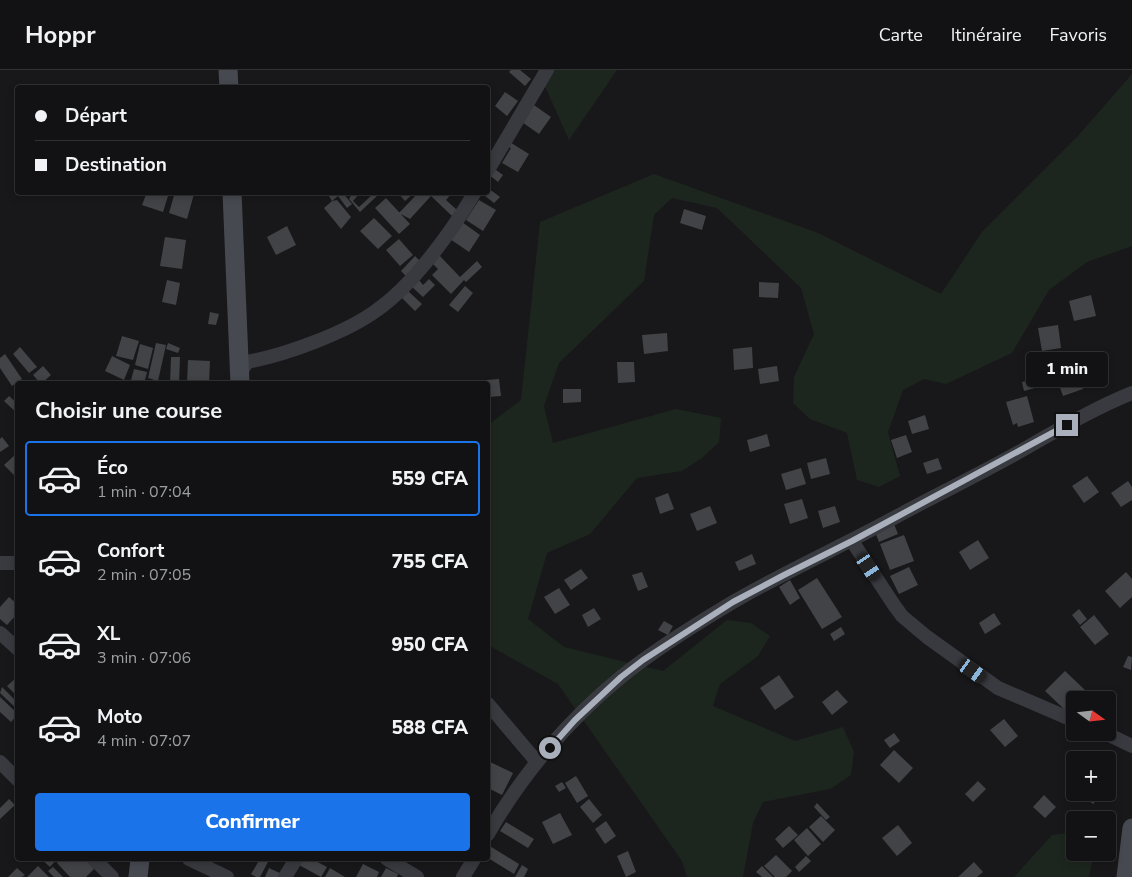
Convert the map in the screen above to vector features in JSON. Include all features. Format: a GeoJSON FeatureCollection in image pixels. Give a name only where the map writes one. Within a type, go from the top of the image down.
{"type":"FeatureCollection","features":[{"type":"Feature","properties":{"kind":"street"},"geometry":{"type":"LineString","coordinates":[[228,70],[229,85]]}},
{"type":"Feature","properties":{"kind":"street"},"geometry":{"type":"LineString","coordinates":[[490,166],[547,70]]}},
{"type":"Feature","properties":{"kind":"street"},"geometry":{"type":"LineString","coordinates":[[232,195],[240,379]]}},
{"type":"Feature","properties":{"kind":"street"},"geometry":{"type":"LineString","coordinates":[[240,379],[246,362],[282,354],[325,337],[378,310],[422,266],[458,219],[472,195]]}},
{"type":"Feature","properties":{"kind":"street"},"geometry":{"type":"LineString","coordinates":[[490,826],[493,813],[514,791],[537,762],[597,699],[643,660],[733,602],[852,541],[1096,409],[1132,393]]}},
{"type":"Feature","properties":{"kind":"street"},"geometry":{"type":"LineString","coordinates":[[852,541],[898,611],[927,637],[998,688],[1066,717]]}},
{"type":"Feature","properties":{"kind":"street"},"geometry":{"type":"LineString","coordinates":[[0,563],[15,563]]}},
{"type":"Feature","properties":{"kind":"street"},"geometry":{"type":"LineString","coordinates":[[0,633],[15,646]]}},
{"type":"Feature","properties":{"kind":"street"},"geometry":{"type":"LineString","coordinates":[[490,706],[537,762]]}},
{"type":"Feature","properties":{"kind":"street"},"geometry":{"type":"LineString","coordinates":[[1116,738],[1132,746]]}},
{"type":"Feature","properties":{"kind":"street"},"geometry":{"type":"LineString","coordinates":[[0,762],[15,777]]}},
{"type":"Feature","properties":{"kind":"street"},"geometry":{"type":"LineString","coordinates":[[1126,877],[1132,828]]}},
{"type":"Feature","properties":{"kind":"street"},"geometry":{"type":"LineString","coordinates":[[96,861],[112,877]]}},
{"type":"Feature","properties":{"kind":"street"},"geometry":{"type":"LineString","coordinates":[[138,877],[140,861]]}},
{"type":"Feature","properties":{"kind":"street"},"geometry":{"type":"LineString","coordinates":[[193,861],[227,877]]}},
{"type":"Feature","properties":{"kind":"street"},"geometry":{"type":"LineString","coordinates":[[286,877],[295,861]]}},
{"type":"Feature","properties":{"kind":"street"},"geometry":{"type":"LineString","coordinates":[[390,861],[417,877]]}},
{"type":"Feature","properties":{"kind":"street"},"geometry":{"type":"LineString","coordinates":[[463,877],[473,861]]}},
{"type":"Feature","properties":{"kind":"shaded area"},"geometry":{"type":"Polygon","coordinates":[[[551,70],[617,70],[569,140],[543,82],[551,70]]]}},
{"type":"Feature","properties":{"kind":"shaded area"},"geometry":{"type":"Polygon","coordinates":[[[1132,74],[1132,246],[1087,262],[1049,290],[1012,353],[946,384],[924,379],[903,390],[888,432],[900,476],[879,487],[857,480],[847,433],[810,419],[793,403],[794,377],[814,334],[801,288],[717,208],[672,198],[654,215],[644,281],[559,363],[544,406],[553,443],[676,409],[721,418],[719,442],[702,458],[682,471],[637,478],[590,534],[547,553],[528,619],[564,647],[663,671],[727,620],[751,623],[770,636],[758,656],[720,684],[713,706],[795,741],[843,727],[854,752],[851,775],[830,789],[763,802],[753,823],[743,877],[687,877],[682,861],[558,684],[490,646],[490,423],[521,400],[540,222],[654,174],[818,233],[941,294],[982,232],[1077,137],[1132,74]]]}},
{"type":"Feature","properties":{"kind":"shaded area"},"geometry":{"type":"Polygon","coordinates":[[[1066,833],[1066,861],[1092,861],[1089,877],[1014,877],[1052,835],[1066,833]]]}},
{"type":"Feature","properties":{"kind":"building"},"geometry":{"type":"Polygon","coordinates":[[[511,70],[520,70],[531,79],[525,86],[509,72],[511,70]]]}},
{"type":"Feature","properties":{"kind":"building"},"geometry":{"type":"Polygon","coordinates":[[[505,92],[518,101],[507,116],[495,106],[505,92]]]}},
{"type":"Feature","properties":{"kind":"building"},"geometry":{"type":"Polygon","coordinates":[[[531,103],[551,117],[539,134],[519,120],[531,103]]]}},
{"type":"Feature","properties":{"kind":"building"},"geometry":{"type":"Polygon","coordinates":[[[508,141],[529,154],[518,172],[502,163],[511,148],[505,145],[508,141]]]}},
{"type":"Feature","properties":{"kind":"building"},"geometry":{"type":"Polygon","coordinates":[[[492,167],[503,175],[498,182],[490,176],[492,167]]]}},
{"type":"Feature","properties":{"kind":"building"},"geometry":{"type":"Polygon","coordinates":[[[490,190],[500,197],[494,203],[484,195],[490,195],[490,190]]]}},
{"type":"Feature","properties":{"kind":"building"},"geometry":{"type":"Polygon","coordinates":[[[146,195],[168,195],[163,212],[142,205],[146,195]]]}},
{"type":"Feature","properties":{"kind":"building"},"geometry":{"type":"Polygon","coordinates":[[[174,195],[194,195],[187,219],[169,213],[174,195]]]}},
{"type":"Feature","properties":{"kind":"building"},"geometry":{"type":"Polygon","coordinates":[[[344,195],[352,204],[347,208],[338,196],[332,201],[329,196],[344,195]]]}},
{"type":"Feature","properties":{"kind":"building"},"geometry":{"type":"Polygon","coordinates":[[[351,195],[358,195],[353,201],[359,207],[372,195],[377,196],[360,212],[349,199],[351,195]]]}},
{"type":"Feature","properties":{"kind":"building"},"geometry":{"type":"Polygon","coordinates":[[[400,195],[412,195],[405,201],[400,195]]]}},
{"type":"Feature","properties":{"kind":"building"},"geometry":{"type":"Polygon","coordinates":[[[416,195],[450,195],[446,200],[457,210],[452,216],[431,196],[410,219],[399,213],[416,195]]]}},
{"type":"Feature","properties":{"kind":"building"},"geometry":{"type":"Polygon","coordinates":[[[386,198],[410,224],[399,234],[375,208],[386,198]]]}},
{"type":"Feature","properties":{"kind":"building"},"geometry":{"type":"Polygon","coordinates":[[[337,200],[351,217],[341,229],[324,208],[332,201],[337,200]]]}},
{"type":"Feature","properties":{"kind":"building"},"geometry":{"type":"Polygon","coordinates":[[[479,200],[496,210],[483,231],[466,220],[479,200]]]}},
{"type":"Feature","properties":{"kind":"building"},"geometry":{"type":"Polygon","coordinates":[[[684,209],[706,216],[702,230],[680,223],[684,209]]]}},
{"type":"Feature","properties":{"kind":"building"},"geometry":{"type":"Polygon","coordinates":[[[374,218],[392,236],[378,249],[360,231],[374,218]]]}},
{"type":"Feature","properties":{"kind":"building"},"geometry":{"type":"Polygon","coordinates":[[[462,222],[480,235],[469,252],[450,239],[462,222]]]}},
{"type":"Feature","properties":{"kind":"building"},"geometry":{"type":"Polygon","coordinates":[[[287,226],[296,245],[276,255],[267,237],[287,226]]]}},
{"type":"Feature","properties":{"kind":"building"},"geometry":{"type":"Polygon","coordinates":[[[165,237],[186,240],[182,269],[160,266],[165,237]]]}},
{"type":"Feature","properties":{"kind":"building"},"geometry":{"type":"Polygon","coordinates":[[[399,239],[413,255],[400,266],[386,250],[399,239]]]}},
{"type":"Feature","properties":{"kind":"building"},"geometry":{"type":"Polygon","coordinates":[[[438,254],[460,277],[477,261],[482,267],[466,282],[464,280],[451,294],[432,275],[438,269],[430,261],[438,254]]]}},
{"type":"Feature","properties":{"kind":"building"},"geometry":{"type":"Polygon","coordinates":[[[415,256],[420,261],[406,276],[401,271],[415,256]]]}},
{"type":"Feature","properties":{"kind":"building"},"geometry":{"type":"Polygon","coordinates":[[[429,279],[435,285],[423,297],[412,287],[419,280],[423,285],[429,279]]]}},
{"type":"Feature","properties":{"kind":"building"},"geometry":{"type":"Polygon","coordinates":[[[167,280],[180,283],[176,305],[162,302],[167,280]]]}},
{"type":"Feature","properties":{"kind":"building"},"geometry":{"type":"Polygon","coordinates":[[[759,282],[779,283],[778,298],[759,297],[759,282]]]}},
{"type":"Feature","properties":{"kind":"building"},"geometry":{"type":"Polygon","coordinates":[[[465,286],[473,293],[458,312],[449,305],[465,286]]]}},
{"type":"Feature","properties":{"kind":"building"},"geometry":{"type":"Polygon","coordinates":[[[407,290],[422,304],[415,311],[401,297],[407,290]]]}},
{"type":"Feature","properties":{"kind":"building"},"geometry":{"type":"Polygon","coordinates":[[[1091,295],[1096,316],[1074,321],[1069,301],[1091,295]]]}},
{"type":"Feature","properties":{"kind":"building"},"geometry":{"type":"Polygon","coordinates":[[[210,312],[219,314],[216,325],[208,324],[210,312]]]}},
{"type":"Feature","properties":{"kind":"building"},"geometry":{"type":"Polygon","coordinates":[[[1058,325],[1061,348],[1042,351],[1038,328],[1058,325]]]}},
{"type":"Feature","properties":{"kind":"building"},"geometry":{"type":"Polygon","coordinates":[[[667,333],[668,351],[644,354],[642,335],[667,333]]]}},
{"type":"Feature","properties":{"kind":"building"},"geometry":{"type":"Polygon","coordinates":[[[122,336],[139,341],[133,360],[116,356],[122,336]]]}},
{"type":"Feature","properties":{"kind":"building"},"geometry":{"type":"Polygon","coordinates":[[[156,343],[166,345],[158,381],[148,378],[156,343]]]}},
{"type":"Feature","properties":{"kind":"building"},"geometry":{"type":"Polygon","coordinates":[[[168,343],[180,348],[178,353],[166,349],[168,343]]]}},
{"type":"Feature","properties":{"kind":"building"},"geometry":{"type":"Polygon","coordinates":[[[140,344],[153,348],[148,369],[135,365],[140,344]]]}},
{"type":"Feature","properties":{"kind":"building"},"geometry":{"type":"Polygon","coordinates":[[[20,347],[37,367],[29,373],[13,354],[20,347]]]}},
{"type":"Feature","properties":{"kind":"building"},"geometry":{"type":"Polygon","coordinates":[[[752,347],[753,368],[734,370],[733,349],[752,347]]]}},
{"type":"Feature","properties":{"kind":"building"},"geometry":{"type":"Polygon","coordinates":[[[5,354],[22,379],[15,381],[12,386],[0,368],[0,358],[5,354]]]}},
{"type":"Feature","properties":{"kind":"building"},"geometry":{"type":"Polygon","coordinates":[[[1103,355],[1104,372],[1079,372],[1078,356],[1103,355]]]}},
{"type":"Feature","properties":{"kind":"building"},"geometry":{"type":"Polygon","coordinates":[[[112,356],[130,365],[124,380],[105,371],[112,356]]]}},
{"type":"Feature","properties":{"kind":"building"},"geometry":{"type":"Polygon","coordinates":[[[171,357],[180,357],[179,381],[170,381],[171,357]]]}},
{"type":"Feature","properties":{"kind":"building"},"geometry":{"type":"Polygon","coordinates":[[[188,360],[210,361],[209,381],[187,381],[188,360]]]}},
{"type":"Feature","properties":{"kind":"building"},"geometry":{"type":"Polygon","coordinates":[[[617,362],[634,362],[635,382],[618,383],[617,362]]]}},
{"type":"Feature","properties":{"kind":"building"},"geometry":{"type":"Polygon","coordinates":[[[43,366],[51,375],[44,381],[38,381],[33,375],[43,366]]]}},
{"type":"Feature","properties":{"kind":"building"},"geometry":{"type":"Polygon","coordinates":[[[777,366],[779,381],[760,384],[758,369],[777,366]]]}},
{"type":"Feature","properties":{"kind":"building"},"geometry":{"type":"Polygon","coordinates":[[[134,369],[147,372],[145,381],[131,381],[134,369]]]}},
{"type":"Feature","properties":{"kind":"building"},"geometry":{"type":"Polygon","coordinates":[[[1078,372],[1083,389],[1063,396],[1057,379],[1078,372]]]}},
{"type":"Feature","properties":{"kind":"building"},"geometry":{"type":"Polygon","coordinates":[[[499,379],[501,396],[490,397],[490,381],[474,381],[499,379]]]}},
{"type":"Feature","properties":{"kind":"building"},"geometry":{"type":"Polygon","coordinates":[[[1036,379],[1038,387],[1024,391],[1022,382],[1036,379]]]}},
{"type":"Feature","properties":{"kind":"building"},"geometry":{"type":"Polygon","coordinates":[[[563,389],[581,389],[581,402],[563,403],[563,389]]]}},
{"type":"Feature","properties":{"kind":"building"},"geometry":{"type":"Polygon","coordinates":[[[9,396],[15,401],[15,411],[4,401],[9,396]]]}},
{"type":"Feature","properties":{"kind":"building"},"geometry":{"type":"Polygon","coordinates":[[[1027,396],[1034,422],[1018,427],[1017,423],[1013,425],[1006,402],[1027,396]]]}},
{"type":"Feature","properties":{"kind":"building"},"geometry":{"type":"Polygon","coordinates":[[[925,415],[929,429],[912,434],[908,421],[925,415]]]}},
{"type":"Feature","properties":{"kind":"building"},"geometry":{"type":"Polygon","coordinates":[[[767,434],[770,446],[750,452],[747,440],[767,434]]]}},
{"type":"Feature","properties":{"kind":"building"},"geometry":{"type":"Polygon","coordinates":[[[906,435],[912,452],[897,458],[891,440],[906,435]]]}},
{"type":"Feature","properties":{"kind":"building"},"geometry":{"type":"Polygon","coordinates":[[[2,437],[9,446],[0,452],[0,439],[2,437]]]}},
{"type":"Feature","properties":{"kind":"building"},"geometry":{"type":"Polygon","coordinates":[[[15,455],[15,476],[4,465],[15,455]]]}},
{"type":"Feature","properties":{"kind":"building"},"geometry":{"type":"Polygon","coordinates":[[[826,458],[830,474],[811,479],[807,463],[826,458]]]}},
{"type":"Feature","properties":{"kind":"building"},"geometry":{"type":"Polygon","coordinates":[[[938,458],[942,469],[927,474],[923,463],[938,458]]]}},
{"type":"Feature","properties":{"kind":"building"},"geometry":{"type":"Polygon","coordinates":[[[801,468],[806,484],[786,490],[781,474],[801,468]]]}},
{"type":"Feature","properties":{"kind":"building"},"geometry":{"type":"Polygon","coordinates":[[[1087,476],[1099,492],[1084,503],[1072,486],[1087,476]]]}},
{"type":"Feature","properties":{"kind":"building"},"geometry":{"type":"Polygon","coordinates":[[[1128,481],[1132,487],[1132,500],[1121,507],[1111,493],[1128,481]]]}},
{"type":"Feature","properties":{"kind":"building"},"geometry":{"type":"Polygon","coordinates":[[[668,493],[674,509],[660,514],[655,498],[668,493]]]}},
{"type":"Feature","properties":{"kind":"building"},"geometry":{"type":"Polygon","coordinates":[[[802,499],[808,518],[790,524],[784,504],[802,499]]]}},
{"type":"Feature","properties":{"kind":"building"},"geometry":{"type":"Polygon","coordinates":[[[710,506],[717,523],[697,531],[690,514],[710,506]]]}},
{"type":"Feature","properties":{"kind":"building"},"geometry":{"type":"Polygon","coordinates":[[[835,506],[840,522],[823,528],[818,511],[835,506]]]}},
{"type":"Feature","properties":{"kind":"building"},"geometry":{"type":"Polygon","coordinates":[[[894,524],[898,534],[879,542],[875,532],[894,524]]]}},
{"type":"Feature","properties":{"kind":"building"},"geometry":{"type":"Polygon","coordinates":[[[904,535],[914,561],[890,570],[880,544],[904,535]]]}},
{"type":"Feature","properties":{"kind":"building"},"geometry":{"type":"Polygon","coordinates":[[[978,540],[989,558],[970,570],[959,552],[978,540]]]}},
{"type":"Feature","properties":{"kind":"building"},"geometry":{"type":"Polygon","coordinates":[[[752,554],[756,564],[739,571],[735,562],[752,554]]]}},
{"type":"Feature","properties":{"kind":"building"},"geometry":{"type":"Polygon","coordinates":[[[909,567],[918,585],[899,594],[890,576],[909,567]]]}},
{"type":"Feature","properties":{"kind":"building"},"geometry":{"type":"Polygon","coordinates":[[[581,569],[588,578],[571,590],[564,580],[581,569]]]}},
{"type":"Feature","properties":{"kind":"building"},"geometry":{"type":"Polygon","coordinates":[[[642,572],[648,587],[638,591],[632,575],[642,572]]]}},
{"type":"Feature","properties":{"kind":"building"},"geometry":{"type":"Polygon","coordinates":[[[1126,572],[1132,579],[1132,597],[1120,608],[1105,591],[1126,572]]]}},
{"type":"Feature","properties":{"kind":"building"},"geometry":{"type":"Polygon","coordinates":[[[817,578],[842,617],[822,629],[798,590],[817,578]]]}},
{"type":"Feature","properties":{"kind":"building"},"geometry":{"type":"Polygon","coordinates":[[[790,580],[800,598],[790,605],[779,587],[790,580]]]}},
{"type":"Feature","properties":{"kind":"building"},"geometry":{"type":"Polygon","coordinates":[[[559,588],[570,605],[555,614],[544,597],[559,588]]]}},
{"type":"Feature","properties":{"kind":"building"},"geometry":{"type":"Polygon","coordinates":[[[9,597],[15,602],[15,616],[7,625],[0,619],[0,607],[9,597]]]}},
{"type":"Feature","properties":{"kind":"building"},"geometry":{"type":"Polygon","coordinates":[[[594,608],[601,619],[588,627],[582,615],[594,608]]]}},
{"type":"Feature","properties":{"kind":"building"},"geometry":{"type":"Polygon","coordinates":[[[1079,609],[1087,619],[1080,625],[1072,615],[1079,609]]]}},
{"type":"Feature","properties":{"kind":"building"},"geometry":{"type":"Polygon","coordinates":[[[994,613],[1001,624],[985,634],[979,623],[994,613]]]}},
{"type":"Feature","properties":{"kind":"building"},"geometry":{"type":"Polygon","coordinates":[[[1094,615],[1109,634],[1095,645],[1080,627],[1094,615]]]}},
{"type":"Feature","properties":{"kind":"building"},"geometry":{"type":"Polygon","coordinates":[[[664,621],[673,626],[668,635],[658,630],[664,621]]]}},
{"type":"Feature","properties":{"kind":"building"},"geometry":{"type":"Polygon","coordinates":[[[841,627],[845,634],[834,641],[830,634],[841,627]]]}},
{"type":"Feature","properties":{"kind":"building"},"geometry":{"type":"Polygon","coordinates":[[[1128,656],[1132,657],[1131,670],[1123,667],[1128,656]]]}},
{"type":"Feature","properties":{"kind":"building"},"geometry":{"type":"Polygon","coordinates":[[[1065,671],[1085,690],[1066,691],[1065,710],[1045,691],[1065,671]]]}},
{"type":"Feature","properties":{"kind":"building"},"geometry":{"type":"Polygon","coordinates":[[[779,675],[794,697],[775,710],[760,688],[779,675]]]}},
{"type":"Feature","properties":{"kind":"building"},"geometry":{"type":"Polygon","coordinates":[[[15,679],[15,694],[7,686],[15,679]]]}},
{"type":"Feature","properties":{"kind":"building"},"geometry":{"type":"Polygon","coordinates":[[[2,687],[15,700],[15,707],[0,693],[2,687]]]}},
{"type":"Feature","properties":{"kind":"building"},"geometry":{"type":"Polygon","coordinates":[[[837,690],[848,702],[832,715],[822,702],[837,690]]]}},
{"type":"Feature","properties":{"kind":"building"},"geometry":{"type":"Polygon","coordinates":[[[0,697],[15,711],[15,717],[11,722],[0,712],[0,697]]]}},
{"type":"Feature","properties":{"kind":"building"},"geometry":{"type":"Polygon","coordinates":[[[1004,719],[1018,736],[1005,747],[990,730],[1004,719]]]}},
{"type":"Feature","properties":{"kind":"building"},"geometry":{"type":"Polygon","coordinates":[[[894,733],[900,741],[890,748],[884,740],[894,733]]]}},
{"type":"Feature","properties":{"kind":"building"},"geometry":{"type":"Polygon","coordinates":[[[894,750],[913,768],[899,783],[880,765],[894,750]]]}},
{"type":"Feature","properties":{"kind":"building"},"geometry":{"type":"Polygon","coordinates":[[[490,762],[513,773],[502,795],[490,789],[490,762]]]}},
{"type":"Feature","properties":{"kind":"building"},"geometry":{"type":"Polygon","coordinates":[[[576,776],[588,796],[577,803],[565,783],[576,776]]]}},
{"type":"Feature","properties":{"kind":"building"},"geometry":{"type":"Polygon","coordinates":[[[978,781],[986,789],[973,802],[965,794],[978,781]]]}},
{"type":"Feature","properties":{"kind":"building"},"geometry":{"type":"Polygon","coordinates":[[[562,782],[566,788],[559,792],[555,786],[562,782]]]}},
{"type":"Feature","properties":{"kind":"building"},"geometry":{"type":"Polygon","coordinates":[[[1044,795],[1056,807],[1045,818],[1033,807],[1044,795]]]}},
{"type":"Feature","properties":{"kind":"building"},"geometry":{"type":"Polygon","coordinates":[[[9,799],[15,805],[0,819],[0,808],[9,799]]]}},
{"type":"Feature","properties":{"kind":"building"},"geometry":{"type":"Polygon","coordinates":[[[589,799],[602,815],[593,823],[580,807],[589,799]]]}},
{"type":"Feature","properties":{"kind":"building"},"geometry":{"type":"Polygon","coordinates":[[[817,803],[830,817],[826,820],[814,807],[817,803]]]}},
{"type":"Feature","properties":{"kind":"building"},"geometry":{"type":"Polygon","coordinates":[[[560,813],[572,835],[553,844],[542,822],[560,813]]]}},
{"type":"Feature","properties":{"kind":"building"},"geometry":{"type":"Polygon","coordinates":[[[821,816],[835,830],[823,842],[809,827],[821,816]]]}},
{"type":"Feature","properties":{"kind":"building"},"geometry":{"type":"Polygon","coordinates":[[[606,821],[616,836],[605,844],[595,829],[606,821]]]}},
{"type":"Feature","properties":{"kind":"building"},"geometry":{"type":"Polygon","coordinates":[[[506,822],[534,839],[528,848],[500,831],[506,822]]]}},
{"type":"Feature","properties":{"kind":"building"},"geometry":{"type":"Polygon","coordinates":[[[898,825],[912,843],[897,856],[882,838],[898,825]]]}},
{"type":"Feature","properties":{"kind":"building"},"geometry":{"type":"Polygon","coordinates":[[[789,826],[798,835],[783,848],[775,839],[789,826]]]}},
{"type":"Feature","properties":{"kind":"building"},"geometry":{"type":"Polygon","coordinates":[[[807,828],[821,844],[808,856],[794,840],[807,828]]]}},
{"type":"Feature","properties":{"kind":"building"},"geometry":{"type":"Polygon","coordinates":[[[490,846],[519,864],[514,874],[490,859],[490,846]]]}},
{"type":"Feature","properties":{"kind":"building"},"geometry":{"type":"Polygon","coordinates":[[[628,851],[636,872],[626,877],[617,856],[628,851]]]}},
{"type":"Feature","properties":{"kind":"building"},"geometry":{"type":"Polygon","coordinates":[[[776,855],[792,871],[786,877],[775,877],[764,866],[776,855]]]}},
{"type":"Feature","properties":{"kind":"building"},"geometry":{"type":"Polygon","coordinates":[[[806,856],[811,861],[799,872],[795,867],[806,856]]]}},
{"type":"Feature","properties":{"kind":"building"},"geometry":{"type":"Polygon","coordinates":[[[43,861],[55,861],[50,867],[43,861]]]}},
{"type":"Feature","properties":{"kind":"building"},"geometry":{"type":"Polygon","coordinates":[[[59,861],[87,861],[94,869],[86,877],[70,877],[57,863],[59,861]]]}},
{"type":"Feature","properties":{"kind":"building"},"geometry":{"type":"Polygon","coordinates":[[[259,861],[268,861],[260,877],[251,874],[259,861]]]}},
{"type":"Feature","properties":{"kind":"building"},"geometry":{"type":"Polygon","coordinates":[[[302,861],[316,861],[327,867],[321,877],[299,865],[302,861]]]}},
{"type":"Feature","properties":{"kind":"building"},"geometry":{"type":"Polygon","coordinates":[[[974,862],[983,872],[977,877],[958,877],[974,862]]]}},
{"type":"Feature","properties":{"kind":"building"},"geometry":{"type":"Polygon","coordinates":[[[363,864],[379,872],[377,877],[356,877],[363,864]]]}},
{"type":"Feature","properties":{"kind":"building"},"geometry":{"type":"Polygon","coordinates":[[[522,865],[528,869],[524,877],[515,877],[522,865]]]}},
{"type":"Feature","properties":{"kind":"building"},"geometry":{"type":"Polygon","coordinates":[[[38,866],[49,877],[27,877],[38,866]]]}},
{"type":"Feature","properties":{"kind":"building"},"geometry":{"type":"Polygon","coordinates":[[[762,866],[773,877],[762,877],[756,872],[762,866]]]}},
{"type":"Feature","properties":{"kind":"building"},"geometry":{"type":"Polygon","coordinates":[[[53,867],[63,877],[54,877],[48,871],[53,867]]]}},
{"type":"Feature","properties":{"kind":"building"},"geometry":{"type":"Polygon","coordinates":[[[17,868],[25,875],[22,877],[8,877],[17,868]]]}},
{"type":"Feature","properties":{"kind":"building"},"geometry":{"type":"Polygon","coordinates":[[[269,868],[282,874],[280,877],[265,877],[269,868]]]}},
{"type":"Feature","properties":{"kind":"building"},"geometry":{"type":"Polygon","coordinates":[[[330,868],[345,877],[325,877],[330,868]]]}},
{"type":"Feature","properties":{"kind":"building"},"geometry":{"type":"Polygon","coordinates":[[[386,868],[398,874],[397,877],[381,877],[386,868]]]}},
{"type":"Feature","properties":{"kind":"route"},"geometry":{"type":"LineString","coordinates":[[550,748],[575,720],[621,677],[643,660],[733,602],[852,541],[1067,425]]}}]}
